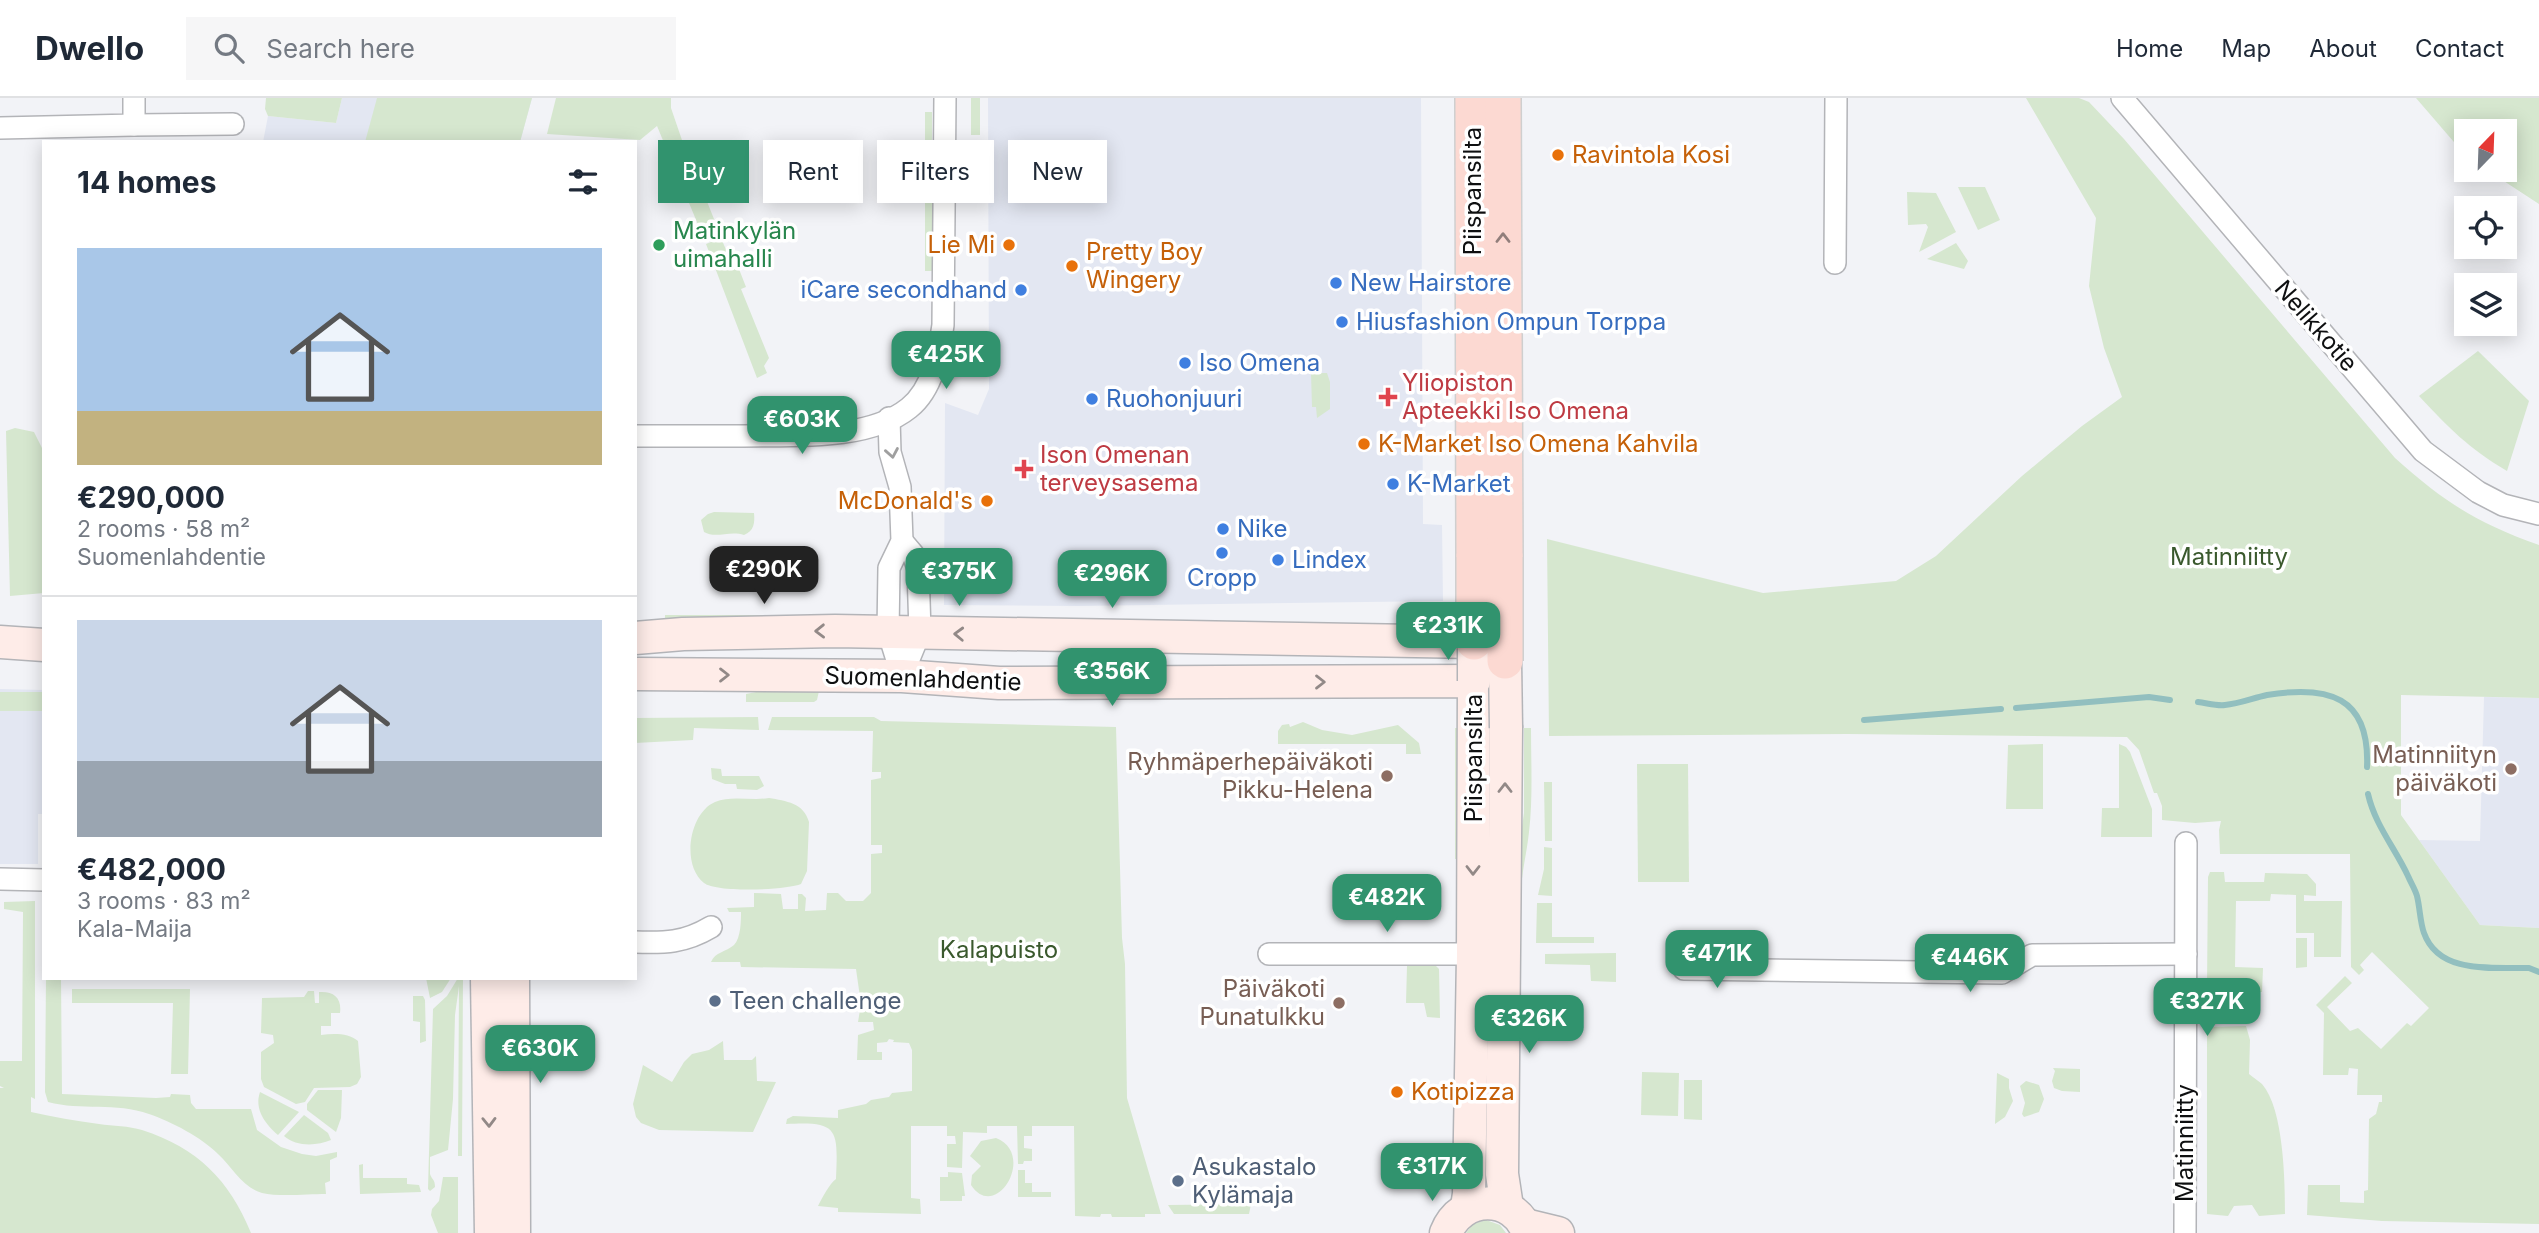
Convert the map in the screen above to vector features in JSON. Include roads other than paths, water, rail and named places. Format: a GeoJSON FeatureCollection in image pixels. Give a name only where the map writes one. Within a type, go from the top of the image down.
{"type":"FeatureCollection","features":[{"type":"Feature","properties":{"kind":"main road","name":"Piispansilta"},"geometry":{"type":"LineString","coordinates":[[1467,1208],[1506,728],[1505,661],[1489,557],[1473,98]]}},
{"type":"Feature","properties":{"kind":"main road","name":"Piispansilta"},"geometry":{"type":"LineString","coordinates":[[1503,98],[1489,557],[1474,642],[1474,681],[1502,1174],[1520,1222]]}},
{"type":"Feature","properties":{"kind":"main road","name":"Suomenlahdentie"},"geometry":{"type":"LineString","coordinates":[[637,638],[697,634],[920,632],[1474,642]]}},
{"type":"Feature","properties":{"kind":"main road"},"geometry":{"type":"LineString","coordinates":[[0,642],[42,645]]}},
{"type":"Feature","properties":{"kind":"main road"},"geometry":{"type":"LineString","coordinates":[[1474,642],[1505,661],[1474,681]]}},
{"type":"Feature","properties":{"kind":"main road"},"geometry":{"type":"LineString","coordinates":[[0,664],[42,664]]}},
{"type":"Feature","properties":{"kind":"main road","name":"Suomenlahdentie"},"geometry":{"type":"LineString","coordinates":[[637,674],[902,676],[999,683],[1474,681]]}},
{"type":"Feature","properties":{"kind":"main road"},"geometry":{"type":"LineString","coordinates":[[488,980],[491,1233]]}},
{"type":"Feature","properties":{"kind":"main road"},"geometry":{"type":"LineString","coordinates":[[513,980],[514,1233]]}},
{"type":"Feature","properties":{"kind":"main road"},"geometry":{"type":"LineString","coordinates":[[1446,1233],[1454,1217],[1483,1202],[1520,1222],[1558,1233]]}},
{"type":"Feature","properties":{"kind":"street"},"geometry":{"type":"LineString","coordinates":[[134,98],[134,125]]}},
{"type":"Feature","properties":{"kind":"street"},"geometry":{"type":"LineString","coordinates":[[637,436],[825,435],[857,430],[909,408],[922,393],[940,351],[943,325],[945,98]]}},
{"type":"Feature","properties":{"kind":"street"},"geometry":{"type":"LineString","coordinates":[[1835,263],[1836,98]]}},
{"type":"Feature","properties":{"kind":"street","name":"Nelikkotie"},"geometry":{"type":"LineString","coordinates":[[2122,98],[2423,451],[2478,492],[2503,505],[2539,514]]}},
{"type":"Feature","properties":{"kind":"street"},"geometry":{"type":"LineString","coordinates":[[0,128],[233,124]]}},
{"type":"Feature","properties":{"kind":"street"},"geometry":{"type":"LineString","coordinates":[[889,418],[890,452],[900,487],[902,541],[889,568],[888,632],[902,676]]}},
{"type":"Feature","properties":{"kind":"street"},"geometry":{"type":"LineString","coordinates":[[902,541],[913,554],[918,569],[920,632],[902,676]]}},
{"type":"Feature","properties":{"kind":"street","name":"Matinniitty"},"geometry":{"type":"LineString","coordinates":[[2185,1233],[2186,843]]}},
{"type":"Feature","properties":{"kind":"street"},"geometry":{"type":"LineString","coordinates":[[0,879],[42,880]]}},
{"type":"Feature","properties":{"kind":"street"},"geometry":{"type":"LineString","coordinates":[[637,942],[674,942],[696,936],[711,927]]}},
{"type":"Feature","properties":{"kind":"street"},"geometry":{"type":"LineString","coordinates":[[1269,954],[1488,954]]}},
{"type":"Feature","properties":{"kind":"street"},"geometry":{"type":"LineString","coordinates":[[1684,969],[2002,973],[2032,955],[2186,954]]}},
{"type":"Feature","properties":{"kind":"waterway"},"geometry":{"type":"LineString","coordinates":[[2198,702],[2222,705],[2289,692],[2326,695],[2353,710],[2361,724],[2366,743],[2367,767]]}},
{"type":"Feature","properties":{"kind":"waterway"},"geometry":{"type":"LineString","coordinates":[[2016,708],[2149,697],[2170,700]]}},
{"type":"Feature","properties":{"kind":"waterway"},"geometry":{"type":"LineString","coordinates":[[1864,720],[2001,709]]}},
{"type":"Feature","properties":{"kind":"waterway"},"geometry":{"type":"LineString","coordinates":[[2368,794],[2380,826],[2415,891],[2424,933],[2431,947],[2442,956],[2469,966],[2529,968],[2539,972]]}},
{"type":"Feature","properties":{"kind":"place","name":"Ravintola Kosi"},"geometry":{"type":"Point","coordinates":[1558,155]}},
{"type":"Feature","properties":{"kind":"place","name":"Matinkylän uimahalli"},"geometry":{"type":"Point","coordinates":[659,245]}},
{"type":"Feature","properties":{"kind":"place","name":"Lie Mi"},"geometry":{"type":"Point","coordinates":[1009,245]}},
{"type":"Feature","properties":{"kind":"place","name":"Pretty Boy Wingery"},"geometry":{"type":"Point","coordinates":[1072,266]}},
{"type":"Feature","properties":{"kind":"place","name":"New Hairstore"},"geometry":{"type":"Point","coordinates":[1336,283]}},
{"type":"Feature","properties":{"kind":"place","name":"iCare secondhand"},"geometry":{"type":"Point","coordinates":[1021,290]}},
{"type":"Feature","properties":{"kind":"place","name":"Hiusfashion Ompun Torppa"},"geometry":{"type":"Point","coordinates":[1342,322]}},
{"type":"Feature","properties":{"kind":"place","name":"Iso Omena"},"geometry":{"type":"Point","coordinates":[1185,363]}},
{"type":"Feature","properties":{"kind":"place","name":"Yliopiston Apteekki Iso Omena"},"geometry":{"type":"Point","coordinates":[1388,397]}},
{"type":"Feature","properties":{"kind":"place","name":"Ruohonjuuri"},"geometry":{"type":"Point","coordinates":[1092,399]}},
{"type":"Feature","properties":{"kind":"place","name":"K-Market Iso Omena Kahvila"},"geometry":{"type":"Point","coordinates":[1364,444]}},
{"type":"Feature","properties":{"kind":"place","name":"Ison Omenan terveysasema"},"geometry":{"type":"Point","coordinates":[1024,469]}},
{"type":"Feature","properties":{"kind":"place","name":"K-Market"},"geometry":{"type":"Point","coordinates":[1393,484]}},
{"type":"Feature","properties":{"kind":"place","name":"McDonald's"},"geometry":{"type":"Point","coordinates":[987,501]}},
{"type":"Feature","properties":{"kind":"place","name":"Nike"},"geometry":{"type":"Point","coordinates":[1223,529]}},
{"type":"Feature","properties":{"kind":"place","name":"Cropp"},"geometry":{"type":"Point","coordinates":[1222,553]}},
{"type":"Feature","properties":{"kind":"place","name":"Lindex"},"geometry":{"type":"Point","coordinates":[1278,560]}},
{"type":"Feature","properties":{"kind":"place","name":"Matinniityn päiväkoti"},"geometry":{"type":"Point","coordinates":[2511,769]}},
{"type":"Feature","properties":{"kind":"place","name":"Ryhmäperhepäiväkoti Pikku-Helena"},"geometry":{"type":"Point","coordinates":[1387,776]}},
{"type":"Feature","properties":{"kind":"place","name":"Teen challenge"},"geometry":{"type":"Point","coordinates":[715,1001]}},
{"type":"Feature","properties":{"kind":"place","name":"Päiväkoti Punatulkku"},"geometry":{"type":"Point","coordinates":[1339,1003]}},
{"type":"Feature","properties":{"kind":"place","name":"Kotipizza"},"geometry":{"type":"Point","coordinates":[1397,1092]}},
{"type":"Feature","properties":{"kind":"place","name":"Asukastalo Kylämaja"},"geometry":{"type":"Point","coordinates":[1178,1181]}},
{"type":"Feature","properties":{"kind":"park label","name":"Kalapuisto"},"geometry":{"type":"Point","coordinates":[999,950]}}]}
